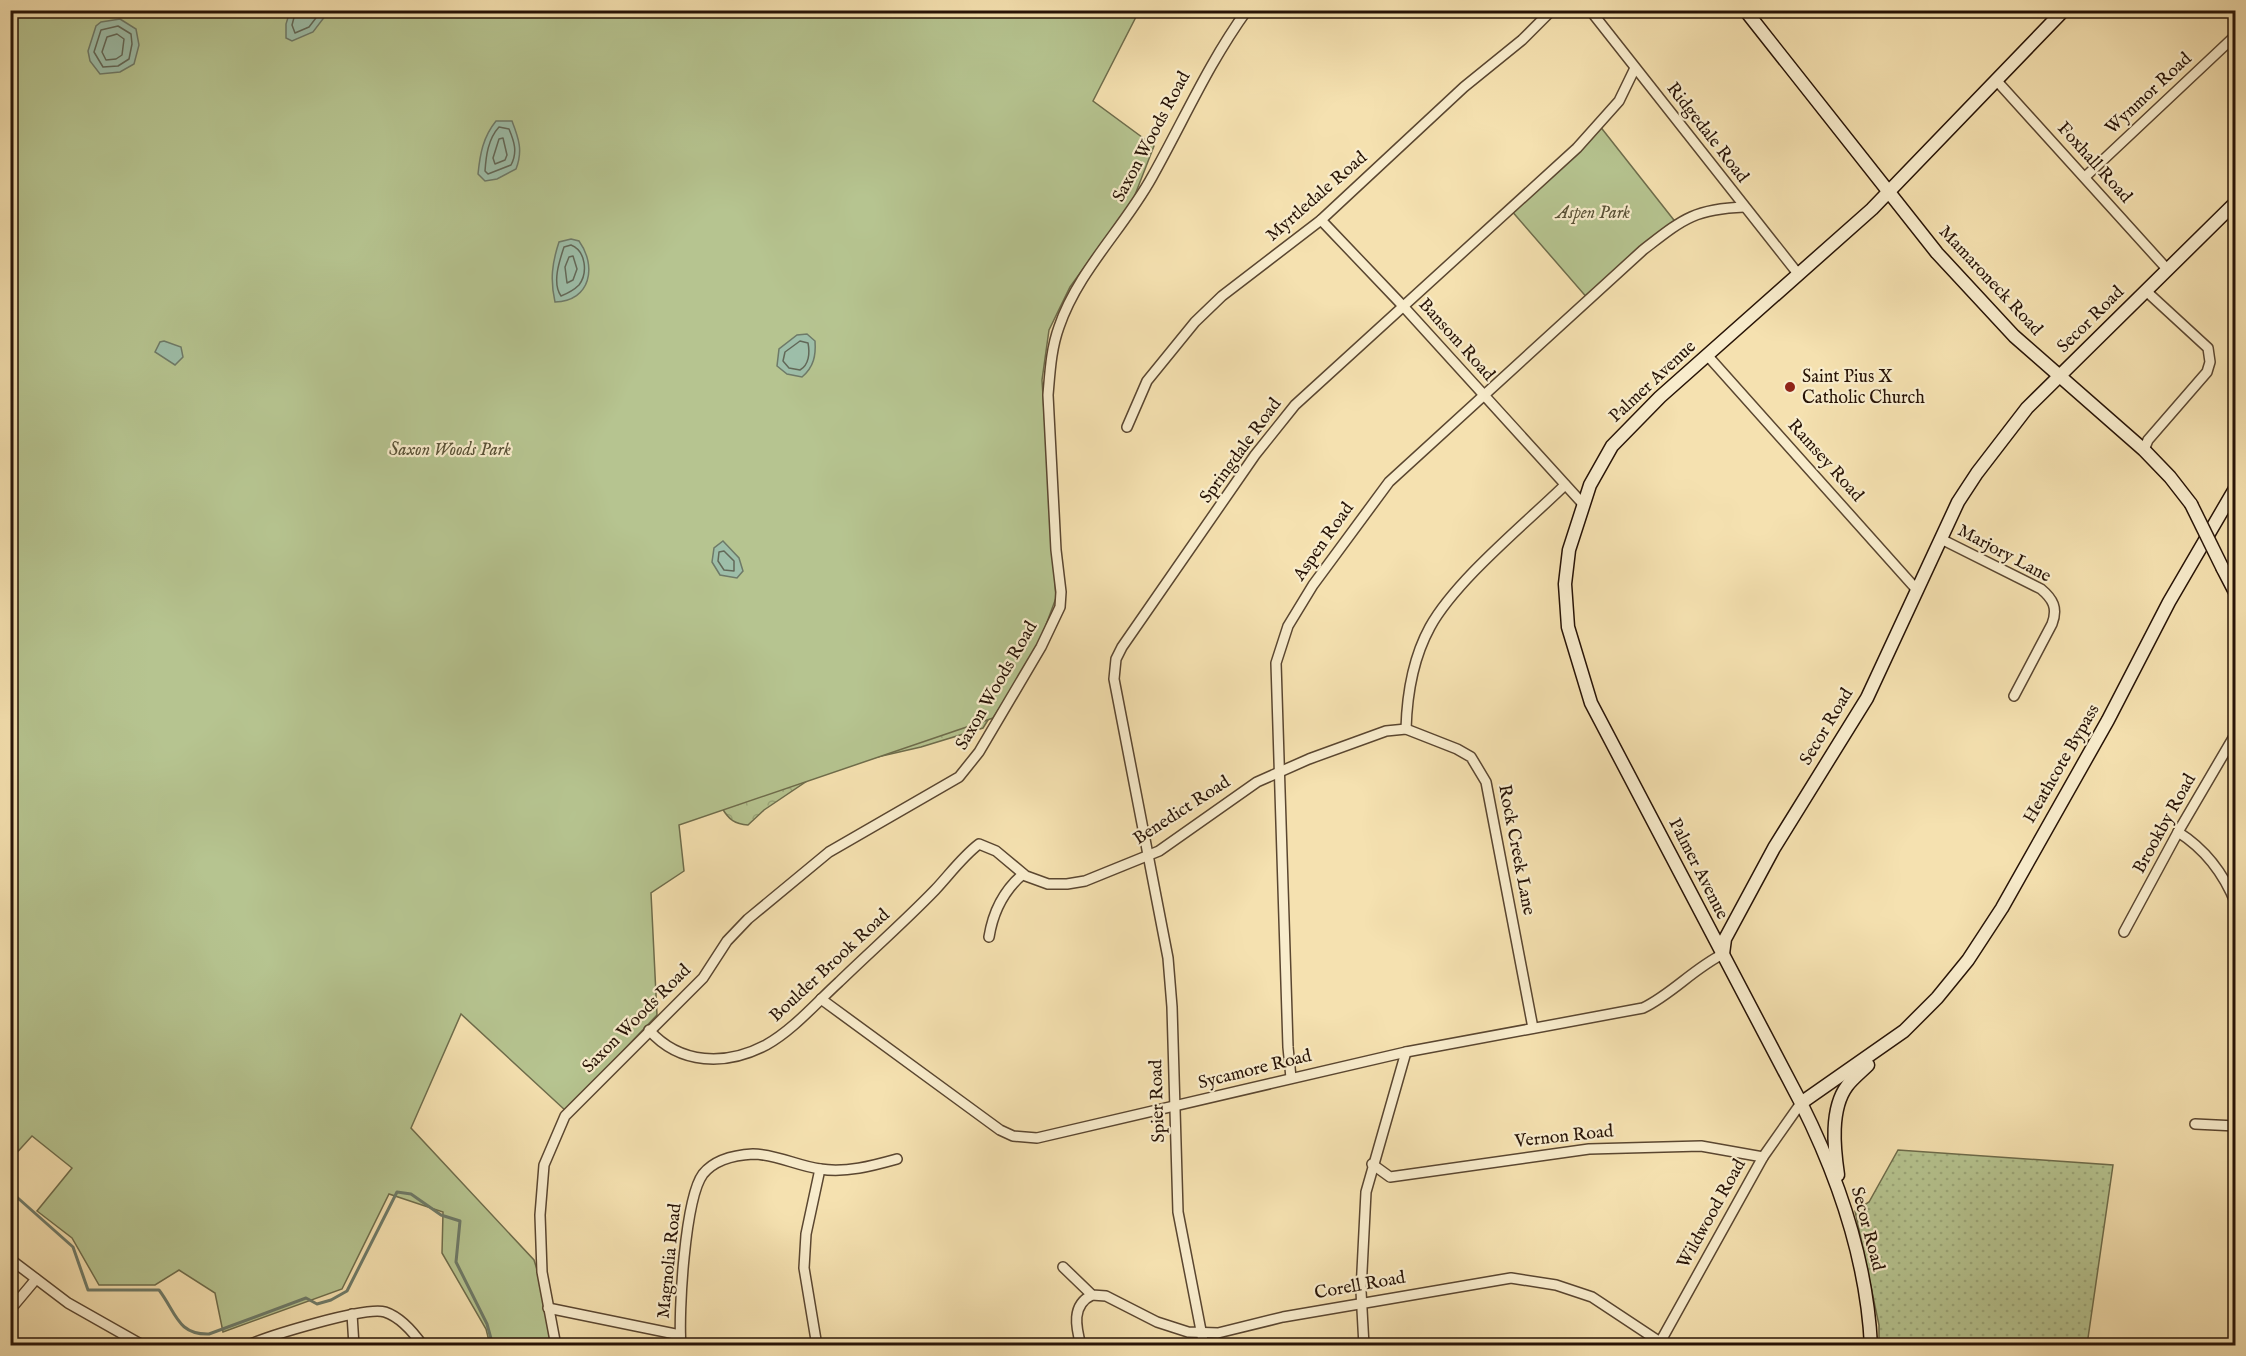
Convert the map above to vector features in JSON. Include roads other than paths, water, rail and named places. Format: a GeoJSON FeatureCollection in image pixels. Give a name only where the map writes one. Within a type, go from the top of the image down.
{"type":"FeatureCollection","features":[{"type":"Feature","properties":{"kind":"main road","name":"Mamaroneck Road"},"geometry":{"type":"LineString","coordinates":[[1745,10],[1888,193],[1970,289],[2059,376],[2144,450],[2170,477],[2191,504],[2235,594]]}},
{"type":"Feature","properties":{"kind":"main road","name":"Palmer Avenue"},"geometry":{"type":"LineString","coordinates":[[1723,954],[1606,735],[1580,674],[1568,627],[1564,584],[1569,549],[1583,504],[1612,446],[1654,402],[1799,275],[1888,193],[2064,10]]}},
{"type":"Feature","properties":{"kind":"main road","name":"Secor Road"},"geometry":{"type":"LineString","coordinates":[[1871,1346],[1867,1307],[1842,1200],[1826,1157],[1801,1103],[1723,954],[1725,939],[1774,848],[1867,698],[1941,539],[1977,473],[2027,408],[2235,202]]}},
{"type":"Feature","properties":{"kind":"main road","name":"Heathcote Bypass"},"geometry":{"type":"LineString","coordinates":[[1894,1039],[1946,989],[1986,934],[2108,720],[2169,602],[2235,487]]}},
{"type":"Feature","properties":{"kind":"main road"},"geometry":{"type":"LineString","coordinates":[[1801,1103],[1894,1039]]}},
{"type":"Feature","properties":{"kind":"main road"},"geometry":{"type":"LineString","coordinates":[[1842,1200],[1835,1150],[1839,1106],[1847,1086],[1894,1039]]}},
{"type":"Feature","properties":{"kind":"street","name":"Saxon Woods Road"},"geometry":{"type":"LineString","coordinates":[[556,1346],[548,1308],[540,1243],[544,1166],[560,1123],[570,1109],[703,978],[727,941],[748,919],[830,852],[959,777],[979,752],[1026,675],[1060,607],[1048,395],[1050,362],[1059,327],[1079,284],[1138,201],[1214,57],[1247,10]]}},
{"type":"Feature","properties":{"kind":"street","name":"Myrtledale Road"},"geometry":{"type":"LineString","coordinates":[[1127,427],[1147,381],[1195,322],[1222,296],[1321,220],[1464,87],[1522,40],[1552,10]]}},
{"type":"Feature","properties":{"kind":"street","name":"Ridgedale Road"},"geometry":{"type":"LineString","coordinates":[[1590,10],[1799,275]]}},
{"type":"Feature","properties":{"kind":"street","name":"Wynmor Road"},"geometry":{"type":"LineString","coordinates":[[2085,177],[2235,34]]}},
{"type":"Feature","properties":{"kind":"street","name":"Springdale Road"},"geometry":{"type":"LineString","coordinates":[[1149,856],[1114,679],[1116,659],[1153,601],[1295,405],[1577,148],[1619,101],[1635,68]]}},
{"type":"Feature","properties":{"kind":"street","name":"Foxhall Road"},"geometry":{"type":"LineString","coordinates":[[1996,80],[2167,269]]}},
{"type":"Feature","properties":{"kind":"street","name":"Aspen Road"},"geometry":{"type":"LineString","coordinates":[[1291,1078],[1288,1047],[1276,663],[1288,626],[1313,585],[1389,482],[1643,250],[1684,219],[1696,213],[1721,208],[1744,207]]}},
{"type":"Feature","properties":{"kind":"street","name":"Bansom Road"},"geometry":{"type":"LineString","coordinates":[[1321,220],[1403,306],[1565,485]]}},
{"type":"Feature","properties":{"kind":"street"},"geometry":{"type":"LineString","coordinates":[[2144,450],[2148,440],[2207,372],[2210,362],[2208,348],[2146,291]]}},
{"type":"Feature","properties":{"kind":"street","name":"Ramsey Road"},"geometry":{"type":"LineString","coordinates":[[1707,355],[1917,590]]}},
{"type":"Feature","properties":{"kind":"street"},"geometry":{"type":"LineString","coordinates":[[1406,729],[1407,705],[1414,667],[1430,626],[1464,584],[1565,485],[1583,504]]}},
{"type":"Feature","properties":{"kind":"street","name":"Marjory Lane"},"geometry":{"type":"LineString","coordinates":[[1941,539],[2041,589],[2053,601],[2055,616],[2052,624],[2014,696]]}},
{"type":"Feature","properties":{"kind":"street","name":"Benedict Road"},"geometry":{"type":"LineString","coordinates":[[979,844],[996,851],[1023,874],[1048,884],[1067,884],[1111,872],[1149,856],[1181,836],[1232,798],[1281,771],[1386,731],[1406,729]]}},
{"type":"Feature","properties":{"kind":"street","name":"Rock Creek Lane"},"geometry":{"type":"LineString","coordinates":[[1406,729],[1457,749],[1471,757],[1486,782],[1533,1028]]}},
{"type":"Feature","properties":{"kind":"street","name":"Brookby Road"},"geometry":{"type":"LineString","coordinates":[[2124,932],[2235,734]]}},
{"type":"Feature","properties":{"kind":"street"},"geometry":{"type":"LineString","coordinates":[[2178,832],[2192,840],[2205,853],[2226,881],[2235,904]]}},
{"type":"Feature","properties":{"kind":"street","name":"Boulder Brook Road"},"geometry":{"type":"LineString","coordinates":[[649,1030],[658,1040],[696,1059],[724,1059],[765,1045],[783,1034],[821,999],[979,844]]}},
{"type":"Feature","properties":{"kind":"street","name":"Spier Road"},"geometry":{"type":"LineString","coordinates":[[1149,856],[1168,958],[1176,1107],[1179,1228],[1204,1346]]}},
{"type":"Feature","properties":{"kind":"street"},"geometry":{"type":"LineString","coordinates":[[989,938],[991,922],[1003,896],[1023,874]]}},
{"type":"Feature","properties":{"kind":"street","name":"Sycamore Road"},"geometry":{"type":"LineString","coordinates":[[821,999],[983,1118],[1013,1136],[1037,1138],[1406,1052],[1643,1008],[1654,1003],[1693,971],[1723,954]]}},
{"type":"Feature","properties":{"kind":"street"},"geometry":{"type":"LineString","coordinates":[[1364,1346],[1363,1216],[1372,1164],[1406,1052]]}},
{"type":"Feature","properties":{"kind":"street","name":"Wildwood Road"},"geometry":{"type":"LineString","coordinates":[[1662,1344],[1763,1157],[1801,1103]]}},
{"type":"Feature","properties":{"kind":"street"},"geometry":{"type":"LineString","coordinates":[[2195,1124],[2235,1126]]}},
{"type":"Feature","properties":{"kind":"street","name":"Vernon Road"},"geometry":{"type":"LineString","coordinates":[[1372,1164],[1390,1177],[1589,1149],[1701,1146],[1763,1157]]}},
{"type":"Feature","properties":{"kind":"street","name":"Magnolia Road"},"geometry":{"type":"LineString","coordinates":[[681,1346],[688,1229],[693,1196],[701,1176],[708,1168],[731,1156],[755,1154],[820,1169],[858,1169],[897,1159]]}},
{"type":"Feature","properties":{"kind":"street"},"geometry":{"type":"LineString","coordinates":[[818,1346],[804,1268],[806,1234],[820,1169]]}},
{"type":"Feature","properties":{"kind":"street"},"geometry":{"type":"LineString","coordinates":[[10,1259],[68,1304],[144,1346]]}},
{"type":"Feature","properties":{"kind":"street","name":"Corell Road"},"geometry":{"type":"LineString","coordinates":[[1064,1267],[1092,1295],[1106,1296],[1157,1322],[1202,1334],[1218,1333],[1283,1317],[1362,1302],[1511,1278],[1537,1281],[1592,1298],[1662,1344]]}},
{"type":"Feature","properties":{"kind":"street"},"geometry":{"type":"LineString","coordinates":[[10,1310],[36,1279]]}},
{"type":"Feature","properties":{"kind":"street"},"geometry":{"type":"LineString","coordinates":[[1081,1346],[1076,1328],[1078,1309],[1082,1300],[1092,1295]]}},
{"type":"Feature","properties":{"kind":"street"},"geometry":{"type":"LineString","coordinates":[[548,1308],[680,1335]]}},
{"type":"Feature","properties":{"kind":"street"},"geometry":{"type":"LineString","coordinates":[[246,1346],[352,1314],[383,1311],[396,1317],[423,1346]]}},
{"type":"Feature","properties":{"kind":"street"},"geometry":{"type":"LineString","coordinates":[[352,1314],[354,1346]]}},
{"type":"Feature","properties":{"kind":"water"},"geometry":{"type":"Polygon","coordinates":[[[290,10],[329,11],[313,32],[292,41],[286,38],[286,24],[290,10]]]}},
{"type":"Feature","properties":{"kind":"water"},"geometry":{"type":"Polygon","coordinates":[[[120,19],[136,29],[139,45],[134,64],[120,72],[100,74],[90,61],[88,51],[96,26],[101,22],[120,19]]]}},
{"type":"Feature","properties":{"kind":"water"},"geometry":{"type":"Polygon","coordinates":[[[496,121],[512,121],[520,151],[516,169],[497,179],[485,181],[478,174],[480,160],[485,140],[496,121]]]}},
{"type":"Feature","properties":{"kind":"water"},"geometry":{"type":"Polygon","coordinates":[[[571,239],[579,241],[585,251],[589,271],[587,280],[583,289],[576,296],[555,302],[552,272],[555,257],[559,242],[571,239]]]}},
{"type":"Feature","properties":{"kind":"water"},"geometry":{"type":"Polygon","coordinates":[[[807,334],[815,341],[812,365],[802,377],[787,374],[777,366],[779,349],[797,335],[807,334]]]}},
{"type":"Feature","properties":{"kind":"water"},"geometry":{"type":"Polygon","coordinates":[[[164,341],[181,347],[183,357],[175,365],[155,352],[160,342],[164,341]]]}},
{"type":"Feature","properties":{"kind":"water"},"geometry":{"type":"Polygon","coordinates":[[[723,541],[739,558],[743,571],[737,578],[720,575],[712,562],[714,548],[723,541]]]}},
{"type":"Feature","properties":{"kind":"waterway"},"geometry":{"type":"LineString","coordinates":[[994,10],[1025,11]]}},
{"type":"Feature","properties":{"kind":"waterway"},"geometry":{"type":"LineString","coordinates":[[10,1191],[73,1247],[88,1290],[159,1290],[178,1321],[190,1331],[209,1334],[306,1298],[317,1304],[331,1300],[347,1291],[397,1192],[411,1194],[441,1215],[460,1221],[456,1262],[487,1324],[493,1346]]}},
{"type":"Feature","properties":{"kind":"place","name":"Saint Pius X Catholic Church"},"geometry":{"type":"Point","coordinates":[1790,387]}},
{"type":"Feature","properties":{"kind":"park label","name":"Aspen Park"},"geometry":{"type":"Point","coordinates":[1593,213]}},
{"type":"Feature","properties":{"kind":"park label","name":"Saxon Woods Park"},"geometry":{"type":"Point","coordinates":[450,450]}}]}
